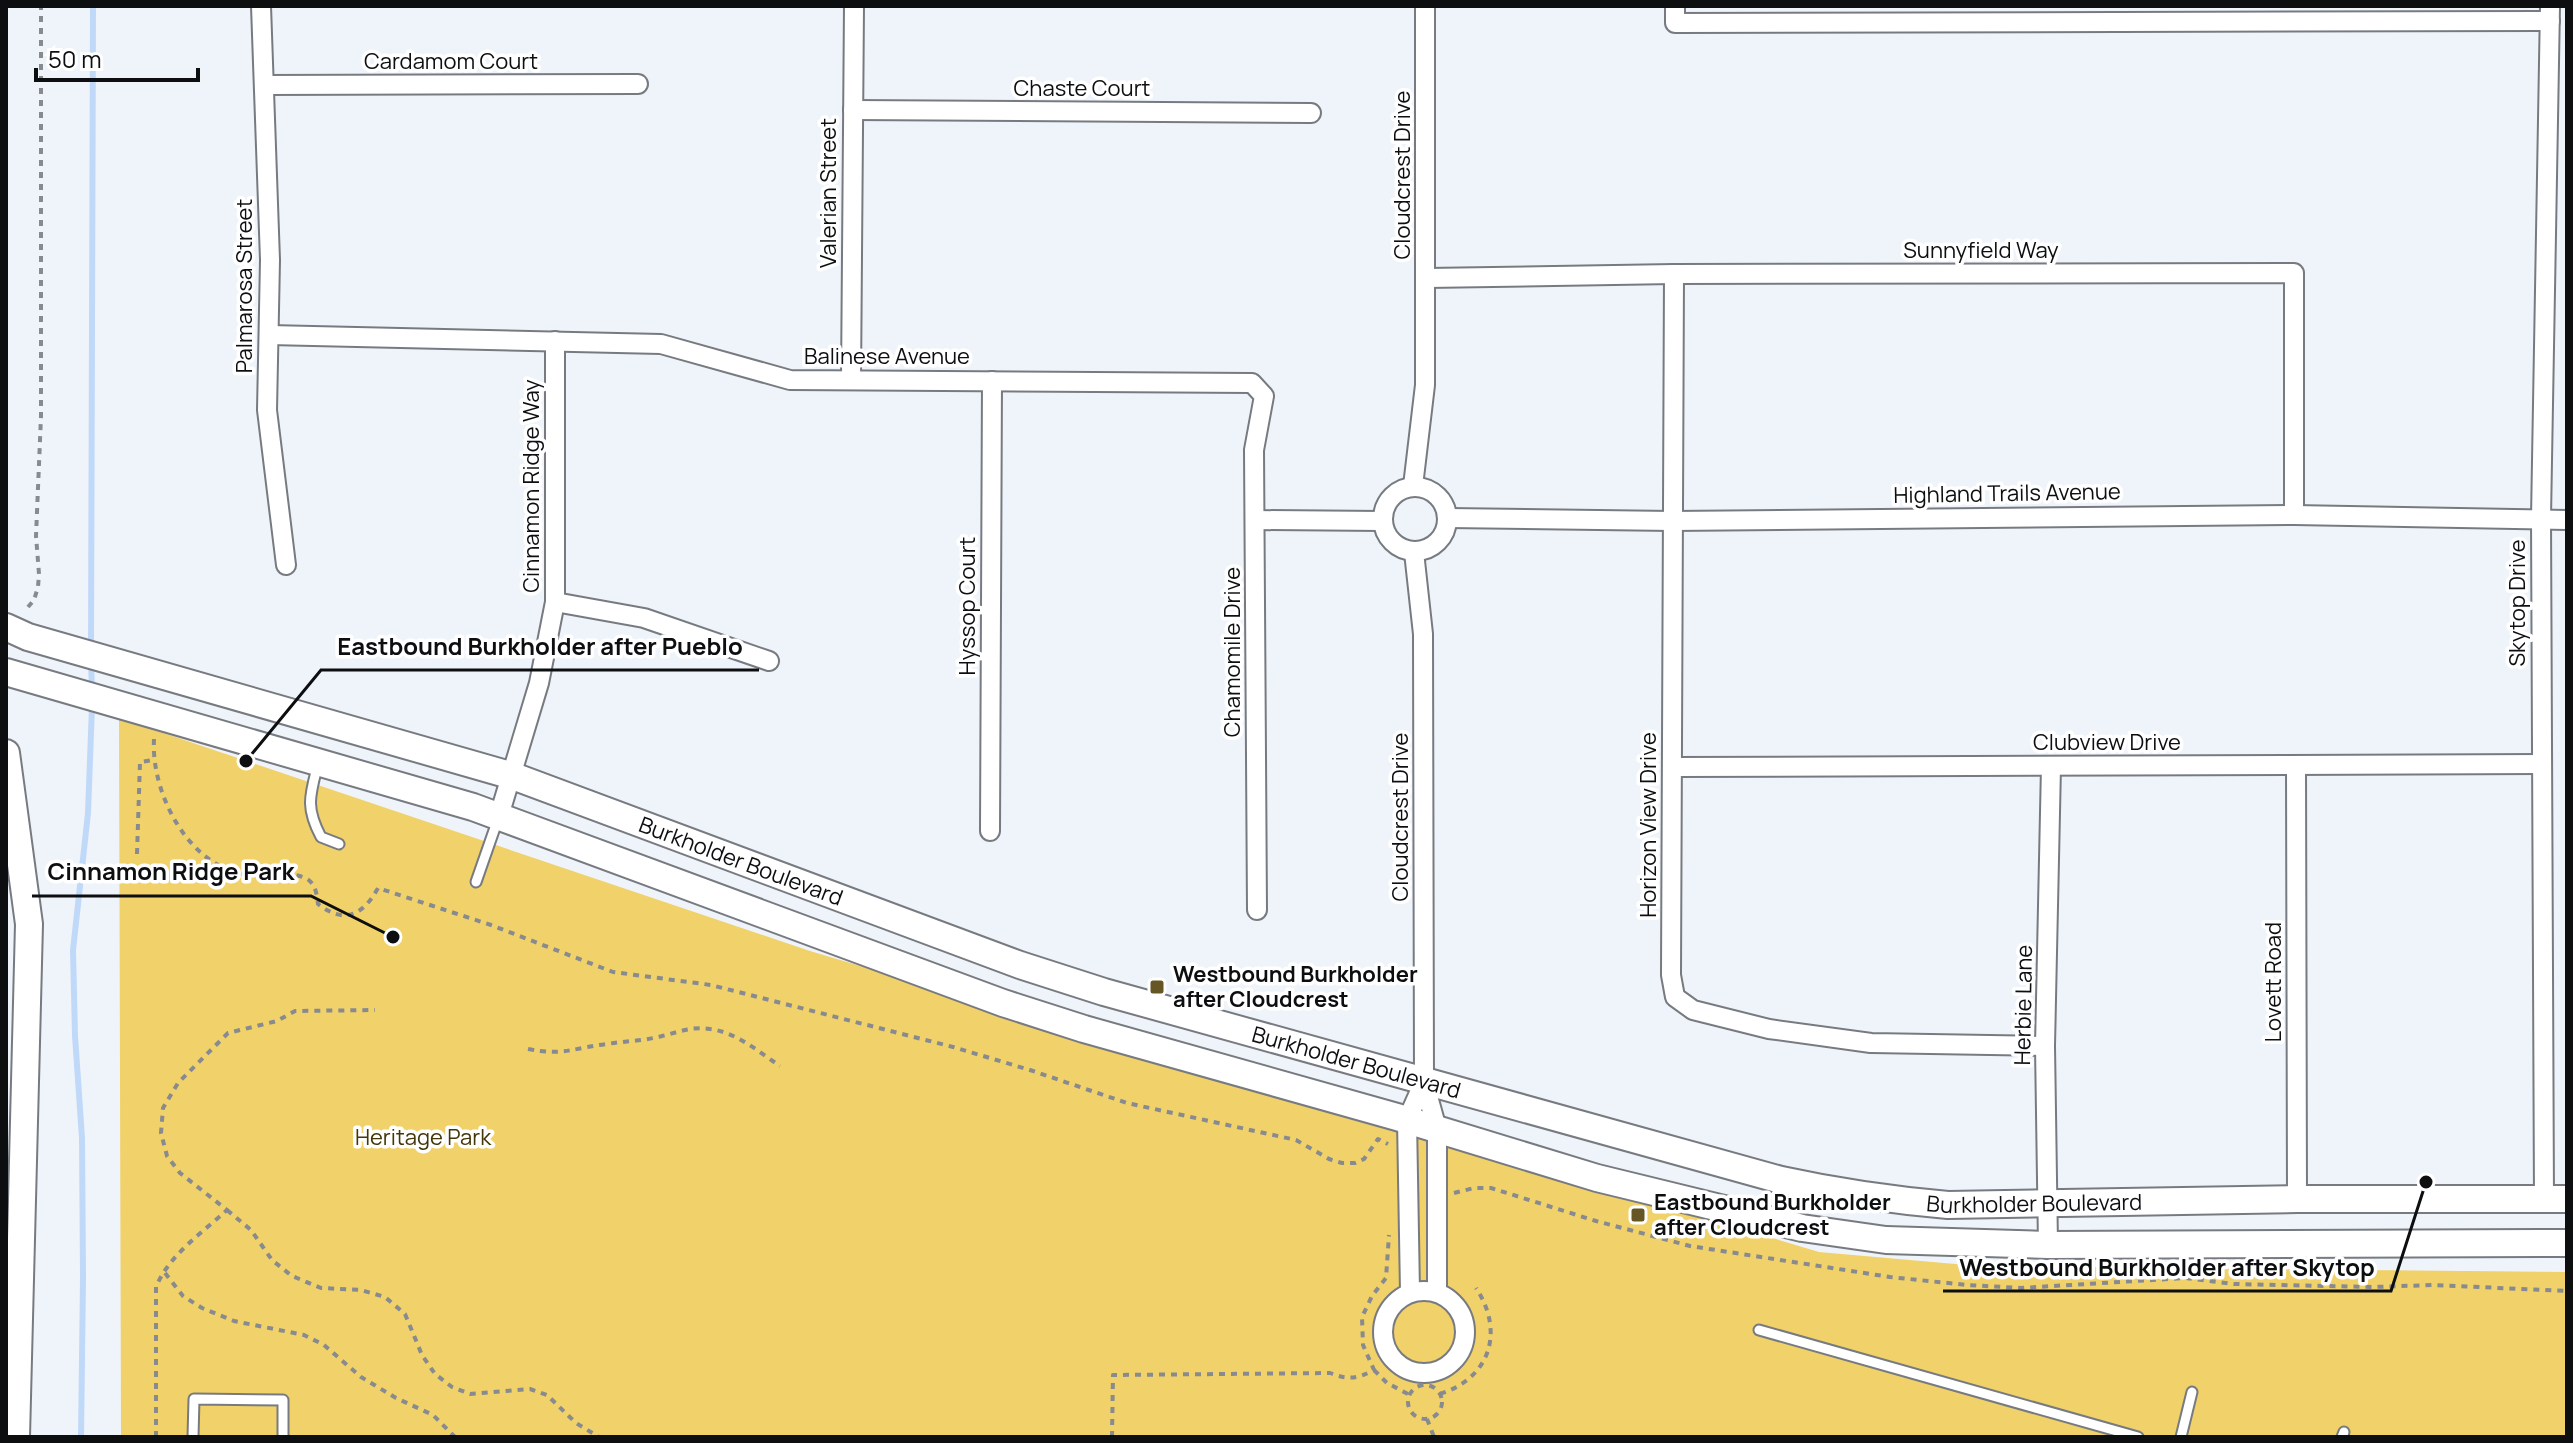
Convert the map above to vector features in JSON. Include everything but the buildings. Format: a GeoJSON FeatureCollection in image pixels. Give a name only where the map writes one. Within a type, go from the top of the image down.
{"type":"FeatureCollection","features":[{"type":"Feature","properties":{"kind":"main road","name":"Burkholder Boulevard"},"geometry":{"type":"LineString","coordinates":[[6,627],[28,637],[513,776],[1020,965],[1132,1001],[1781,1180],[1836,1192],[1948,1205],[2297,1199],[2555,1199]]}},
{"type":"Feature","properties":{"kind":"main road","name":"Burkholder Boulevard"},"geometry":{"type":"LineString","coordinates":[[6,672],[499,816],[1003,1003],[1084,1029],[1407,1120],[1597,1178],[1802,1228],[1886,1240],[2048,1245],[2567,1243]]}},
{"type":"Feature","properties":{"kind":"main road"},"geometry":{"type":"LineString","coordinates":[[6,753],[29,924],[16,1437]]}},
{"type":"Feature","properties":{"kind":"street","name":"Palmarosa Street"},"geometry":{"type":"LineString","coordinates":[[261,6],[270,260],[267,410],[286,565]]}},
{"type":"Feature","properties":{"kind":"street","name":"Valerian Street"},"geometry":{"type":"LineString","coordinates":[[851,380],[854,6]]}},
{"type":"Feature","properties":{"kind":"street","name":"Cloudcrest Drive"},"geometry":{"type":"LineString","coordinates":[[1413,486],[1425,385],[1425,6]]}},
{"type":"Feature","properties":{"kind":"street"},"geometry":{"type":"LineString","coordinates":[[1675,14],[2550,14]]}},
{"type":"Feature","properties":{"kind":"street","name":"Skytop Drive"},"geometry":{"type":"LineString","coordinates":[[2550,14],[2541,518],[2542,764],[2555,1199]]}},
{"type":"Feature","properties":{"kind":"street","name":"Cardamom Court"},"geometry":{"type":"LineString","coordinates":[[264,85],[638,84]]}},
{"type":"Feature","properties":{"kind":"street","name":"Chaste Court"},"geometry":{"type":"LineString","coordinates":[[853,110],[1311,113]]}},
{"type":"Feature","properties":{"kind":"street","name":"Sunnyfield Way"},"geometry":{"type":"LineString","coordinates":[[1427,278],[1674,274],[2294,273],[2294,515]]}},
{"type":"Feature","properties":{"kind":"street","name":"Horizon View Drive"},"geometry":{"type":"LineString","coordinates":[[1674,274],[1671,975],[1675,997],[1693,1010],[1769,1029],[1871,1043],[2045,1046]]}},
{"type":"Feature","properties":{"kind":"street","name":"Balinese Avenue"},"geometry":{"type":"LineString","coordinates":[[269,335],[661,344],[790,380],[1252,383],[1264,396]]}},
{"type":"Feature","properties":{"kind":"street","name":"Cinnamon Ridge Way"},"geometry":{"type":"LineString","coordinates":[[499,816],[539,683],[555,602],[555,341]]}},
{"type":"Feature","properties":{"kind":"street","name":"Hyssop Court"},"geometry":{"type":"LineString","coordinates":[[990,831],[992,381]]}},
{"type":"Feature","properties":{"kind":"street","name":"Chamomile Drive"},"geometry":{"type":"LineString","coordinates":[[1257,910],[1254,450],[1264,396]]}},
{"type":"Feature","properties":{"kind":"street"},"geometry":{"type":"LineString","coordinates":[[1413,486],[1426,488],[1437,495],[1445,506],[1448,518],[1446,531],[1439,542],[1428,550],[1414,552],[1392,543],[1382,521],[1386,504],[1397,492],[1413,486]]}},
{"type":"Feature","properties":{"kind":"street","name":"Highland Trails Avenue"},"geometry":{"type":"LineString","coordinates":[[1448,518],[1672,521],[2294,515],[2567,520]]}},
{"type":"Feature","properties":{"kind":"street"},"geometry":{"type":"LineString","coordinates":[[1255,520],[1382,521]]}},
{"type":"Feature","properties":{"kind":"street","name":"Cloudcrest Drive"},"geometry":{"type":"LineString","coordinates":[[1414,552],[1423,634],[1424,1082],[1437,1129],[1437,1292]]}},
{"type":"Feature","properties":{"kind":"street"},"geometry":{"type":"LineString","coordinates":[[555,602],[644,618],[769,661]]}},
{"type":"Feature","properties":{"kind":"street","name":"Clubview Drive"},"geometry":{"type":"LineString","coordinates":[[1673,767],[2542,764]]}},
{"type":"Feature","properties":{"kind":"street","name":"Lovett Road"},"geometry":{"type":"LineString","coordinates":[[2296,765],[2297,1199]]}},
{"type":"Feature","properties":{"kind":"street","name":"Herbie Lane"},"geometry":{"type":"LineString","coordinates":[[2048,1245],[2045,1046],[2051,766]]}},
{"type":"Feature","properties":{"kind":"street","name":"Cloudcrest Drive"},"geometry":{"type":"LineString","coordinates":[[1410,1292],[1407,1120],[1424,1082]]}},
{"type":"Feature","properties":{"kind":"street"},"geometry":{"type":"LineString","coordinates":[[1410,1292],[1437,1292],[1448,1298],[1463,1316],[1465,1340],[1460,1351],[1444,1368],[1421,1373],[1398,1364],[1390,1356],[1382,1333],[1384,1320],[1389,1308],[1410,1292]]}},
{"type":"Feature","properties":{"kind":"lane"},"geometry":{"type":"LineString","coordinates":[[319,763],[309,799],[312,819],[321,837],[339,844]]}},
{"type":"Feature","properties":{"kind":"lane"},"geometry":{"type":"LineString","coordinates":[[476,882],[499,816]]}},
{"type":"Feature","properties":{"kind":"lane"},"geometry":{"type":"LineString","coordinates":[[1759,1330],[2138,1437]]}},
{"type":"Feature","properties":{"kind":"lane"},"geometry":{"type":"LineString","coordinates":[[2181,1437],[2192,1392]]}},
{"type":"Feature","properties":{"kind":"lane"},"geometry":{"type":"LineString","coordinates":[[193,1437],[194,1399],[283,1400],[283,1437]]}},
{"type":"Feature","properties":{"kind":"path"},"geometry":{"type":"LineString","coordinates":[[28,607],[34,600],[39,574],[36,536],[41,416],[41,6]]}},
{"type":"Feature","properties":{"kind":"path"},"geometry":{"type":"LineString","coordinates":[[154,738],[153,760],[172,814],[193,845],[215,862],[237,873],[308,878],[316,891],[318,904],[329,912],[340,915],[354,913],[368,905],[378,888],[491,925],[613,972],[711,985],[953,1047],[1127,1103],[1296,1140],[1342,1163],[1364,1159],[1378,1139],[1394,1148]]}},
{"type":"Feature","properties":{"kind":"path"},"geometry":{"type":"LineString","coordinates":[[137,854],[140,762],[153,760]]}},
{"type":"Feature","properties":{"kind":"path"},"geometry":{"type":"LineString","coordinates":[[375,1010],[295,1011],[277,1021],[228,1033],[178,1083],[163,1108],[161,1133],[167,1156],[180,1173],[251,1230],[272,1260],[292,1276],[321,1288],[361,1290],[385,1297],[405,1314],[422,1355],[435,1374],[452,1387],[470,1394],[530,1389],[547,1395],[576,1423],[599,1437]]}},
{"type":"Feature","properties":{"kind":"path"},"geometry":{"type":"LineString","coordinates":[[528,1049],[549,1053],[571,1052],[604,1044],[660,1037],[689,1028],[712,1029],[735,1037],[780,1066]]}},
{"type":"Feature","properties":{"kind":"path"},"geometry":{"type":"LineString","coordinates":[[156,1437],[156,1287],[178,1255],[227,1210]]}},
{"type":"Feature","properties":{"kind":"path"},"geometry":{"type":"LineString","coordinates":[[1621,1228],[1623,1219]]}},
{"type":"Feature","properties":{"kind":"path"},"geometry":{"type":"LineString","coordinates":[[1391,1228],[1387,1241],[1386,1278],[1372,1296],[1362,1317],[1363,1345],[1374,1370],[1387,1383],[1410,1395]]}},
{"type":"Feature","properties":{"kind":"path"},"geometry":{"type":"LineString","coordinates":[[164,1272],[183,1296],[202,1308],[234,1321],[304,1335],[324,1345],[361,1377],[433,1415],[455,1437]]}},
{"type":"Feature","properties":{"kind":"path"},"geometry":{"type":"LineString","coordinates":[[1440,1394],[1457,1389],[1468,1381],[1481,1366],[1488,1351],[1490,1317],[1476,1288]]}},
{"type":"Feature","properties":{"kind":"path"},"geometry":{"type":"LineString","coordinates":[[1112,1437],[1113,1375],[1330,1373],[1346,1379],[1359,1378],[1374,1370]]}},
{"type":"Feature","properties":{"kind":"path"},"geometry":{"type":"LineString","coordinates":[[1422,1385],[1433,1386],[1440,1394],[1440,1410],[1427,1419],[1417,1417],[1410,1410],[1410,1395],[1422,1385]]}},
{"type":"Feature","properties":{"kind":"path"},"geometry":{"type":"LineString","coordinates":[[1427,1419],[1434,1437]]}},
{"type":"Feature","properties":{"kind":"green space","name":"Heritage Park"},"geometry":{"type":"Polygon","coordinates":[[[119,718],[810,951],[1819,1252],[1978,1266],[2567,1272],[2567,1437],[121,1437],[119,718]]]}},
{"type":"Feature","properties":{"kind":"waterway"},"geometry":{"type":"LineString","coordinates":[[91,647],[93,6]]}},
{"type":"Feature","properties":{"kind":"waterway"},"geometry":{"type":"LineString","coordinates":[[91,662],[92,691]]}},
{"type":"Feature","properties":{"kind":"waterway"},"geometry":{"type":"LineString","coordinates":[[81,1437],[82,1138],[73,950],[88,813],[92,706]]}},
{"type":"Feature","properties":{"kind":"place","name":"Eastbound Burkholder after Pueblo"},"geometry":{"type":"Point","coordinates":[246,761]}},
{"type":"Feature","properties":{"kind":"place","name":"Cinnamon Ridge Park"},"geometry":{"type":"Point","coordinates":[393,937]}},
{"type":"Feature","properties":{"kind":"place","name":"Westbound Burkholder after Cloudcrest"},"geometry":{"type":"Point","coordinates":[1157,987]}},
{"type":"Feature","properties":{"kind":"place","name":"Westbound Burkholder after Skytop"},"geometry":{"type":"Point","coordinates":[2426,1182]}},
{"type":"Feature","properties":{"kind":"place","name":"Eastbound Burkholder after Cloudcrest"},"geometry":{"type":"Point","coordinates":[1638,1215]}}]}
